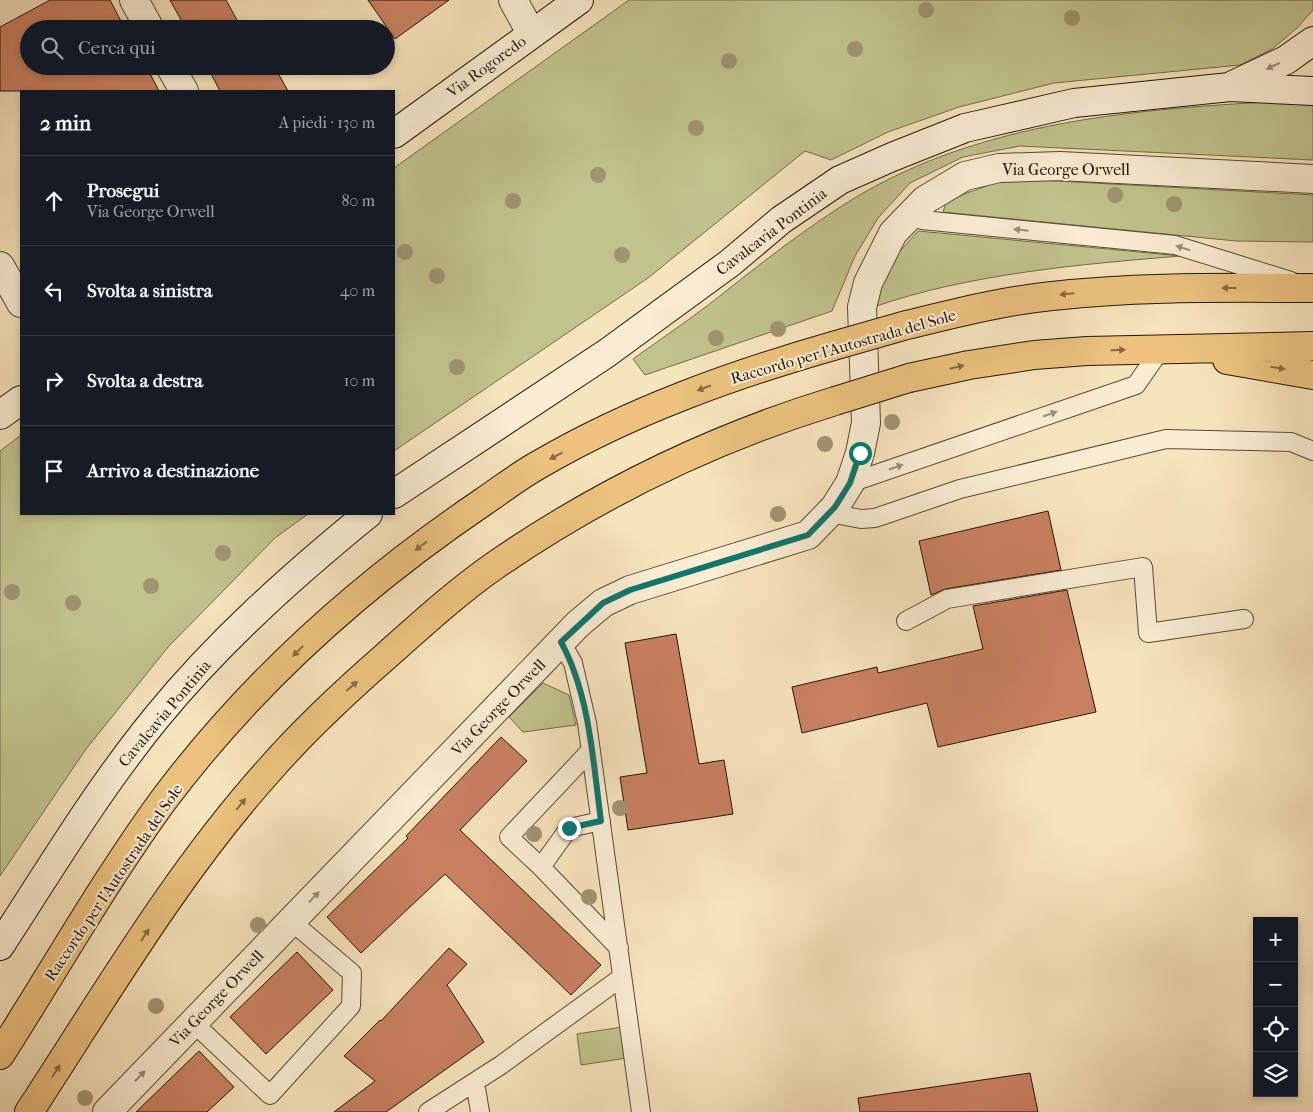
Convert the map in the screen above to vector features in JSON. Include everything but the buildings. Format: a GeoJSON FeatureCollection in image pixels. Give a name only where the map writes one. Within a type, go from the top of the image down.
{"type":"FeatureCollection","features":[{"type":"Feature","properties":{"kind":"highway","name":"Raccordo per l'Autostrada del Sole"},"geometry":{"type":"LineString","coordinates":[[0,1055],[162,804],[209,743],[328,622],[390,569],[539,465],[606,429],[749,370],[903,326],[971,310],[1050,296],[1141,288],[1313,287]]}},
{"type":"Feature","properties":{"kind":"highway"},"geometry":{"type":"LineString","coordinates":[[29,1112],[157,918],[222,828],[270,768],[343,694],[419,627],[495,566],[577,512],[646,474],[721,441],[784,417],[909,378],[969,365],[1034,355],[1161,349],[1313,346]]}},
{"type":"Feature","properties":{"kind":"highway"},"geometry":{"type":"LineString","coordinates":[[1161,349],[1313,375]]}},
{"type":"Feature","properties":{"kind":"street"},"geometry":{"type":"LineString","coordinates":[[134,0],[145,20]]}},
{"type":"Feature","properties":{"kind":"street"},"geometry":{"type":"LineString","coordinates":[[513,0],[531,33]]}},
{"type":"Feature","properties":{"kind":"street","name":"Via Rogoredo"},"geometry":{"type":"LineString","coordinates":[[395,133],[579,0]]}},
{"type":"Feature","properties":{"kind":"street","name":"Cavalcavia Pontinia"},"geometry":{"type":"LineString","coordinates":[[1230,87],[1286,60],[1313,41]]}},
{"type":"Feature","properties":{"kind":"street"},"geometry":{"type":"LineString","coordinates":[[175,75],[183,90]]}},
{"type":"Feature","properties":{"kind":"street","name":"Cavalcavia Pontinia"},"geometry":{"type":"LineString","coordinates":[[395,493],[607,352],[730,263],[781,220],[840,180],[965,128],[1074,103],[1230,87],[1313,91]]}},
{"type":"Feature","properties":{"kind":"street","name":"Via George Orwell"},"geometry":{"type":"LineString","coordinates":[[107,1112],[561,642],[603,603],[630,590],[808,535],[829,513],[850,483],[860,453],[866,423],[862,307],[868,283],[893,233],[925,200],[965,176],[999,168],[1060,166],[1313,179]]}},
{"type":"Feature","properties":{"kind":"street"},"geometry":{"type":"LineString","coordinates":[[0,266],[20,301]]}},
{"type":"Feature","properties":{"kind":"street"},"geometry":{"type":"LineString","coordinates":[[0,414],[20,401]]}},
{"type":"Feature","properties":{"kind":"street","name":"Cavalcavia Pontinia"},"geometry":{"type":"LineString","coordinates":[[0,946],[102,788],[156,717],[268,599],[367,515]]}},
{"type":"Feature","properties":{"kind":"lane"},"geometry":{"type":"LineString","coordinates":[[909,216],[922,220],[1175,245],[1313,287]]}},
{"type":"Feature","properties":{"kind":"lane"},"geometry":{"type":"LineString","coordinates":[[850,483],[1136,384],[1161,349]]}},
{"type":"Feature","properties":{"kind":"lane"},"geometry":{"type":"LineString","coordinates":[[829,513],[861,519],[876,518],[960,489],[1166,439],[1291,442],[1313,451]]}},
{"type":"Feature","properties":{"kind":"lane"},"geometry":{"type":"LineString","coordinates":[[906,621],[947,599],[1143,567],[1148,633],[1244,620]]}},
{"type":"Feature","properties":{"kind":"lane"},"geometry":{"type":"LineString","coordinates":[[561,642],[573,663],[587,723],[641,1112]]}},
{"type":"Feature","properties":{"kind":"lane"},"geometry":{"type":"LineString","coordinates":[[591,750],[509,837],[541,867],[619,948]]}},
{"type":"Feature","properties":{"kind":"lane"},"geometry":{"type":"LineString","coordinates":[[541,867],[569,828],[601,821]]}},
{"type":"Feature","properties":{"kind":"lane"},"geometry":{"type":"LineString","coordinates":[[195,1020],[202,1031],[270,1095],[351,1006],[352,973],[291,921]]}},
{"type":"Feature","properties":{"kind":"lane"},"geometry":{"type":"LineString","coordinates":[[428,1112],[475,1082],[622,977]]}},
{"type":"Feature","properties":{"kind":"lane"},"geometry":{"type":"LineString","coordinates":[[475,1082],[480,1112]]}},
{"type":"Feature","properties":{"kind":"green space"},"geometry":{"type":"Polygon","coordinates":[[[629,0],[1313,0],[1313,10],[1297,28],[1272,49],[1240,65],[1054,83],[959,107],[888,132],[831,160],[805,151],[648,278],[395,450],[395,167],[629,0]]]}},
{"type":"Feature","properties":{"kind":"green space"},"geometry":{"type":"Polygon","coordinates":[[[1303,100],[1313,102],[1313,160],[1020,146],[963,157],[910,183],[878,218],[855,256],[832,311],[645,375],[633,359],[698,313],[822,219],[863,193],[914,168],[966,148],[1021,132],[1077,121],[1190,107],[1303,100]]]}},
{"type":"Feature","properties":{"kind":"green space"},"geometry":{"type":"Polygon","coordinates":[[[1038,180],[1313,195],[1313,242],[1236,241],[943,212],[946,203],[964,194],[998,182],[1038,180]]]}},
{"type":"Feature","properties":{"kind":"green space"},"geometry":{"type":"Polygon","coordinates":[[[918,231],[1181,256],[1065,267],[986,278],[947,286],[874,307],[884,269],[918,231]]]}},
{"type":"Feature","properties":{"kind":"green space"},"geometry":{"type":"Polygon","coordinates":[[[20,436],[20,515],[307,515],[275,538],[169,646],[86,749],[0,876],[0,451],[20,436]]]}},
{"type":"Feature","properties":{"kind":"green space"},"geometry":{"type":"Polygon","coordinates":[[[543,683],[569,695],[576,725],[523,732],[509,717],[543,683]]]}},
{"type":"Feature","properties":{"kind":"green space"},"geometry":{"type":"Polygon","coordinates":[[[622,1027],[627,1058],[581,1065],[577,1034],[622,1027]]]}},
{"type":"Feature","properties":{"kind":"route"},"geometry":{"type":"LineString","coordinates":[[569,828],[601,821],[587,723],[573,663],[561,642],[578,624],[603,603],[630,590],[808,535],[835,507],[850,483],[860,453]]}}]}
